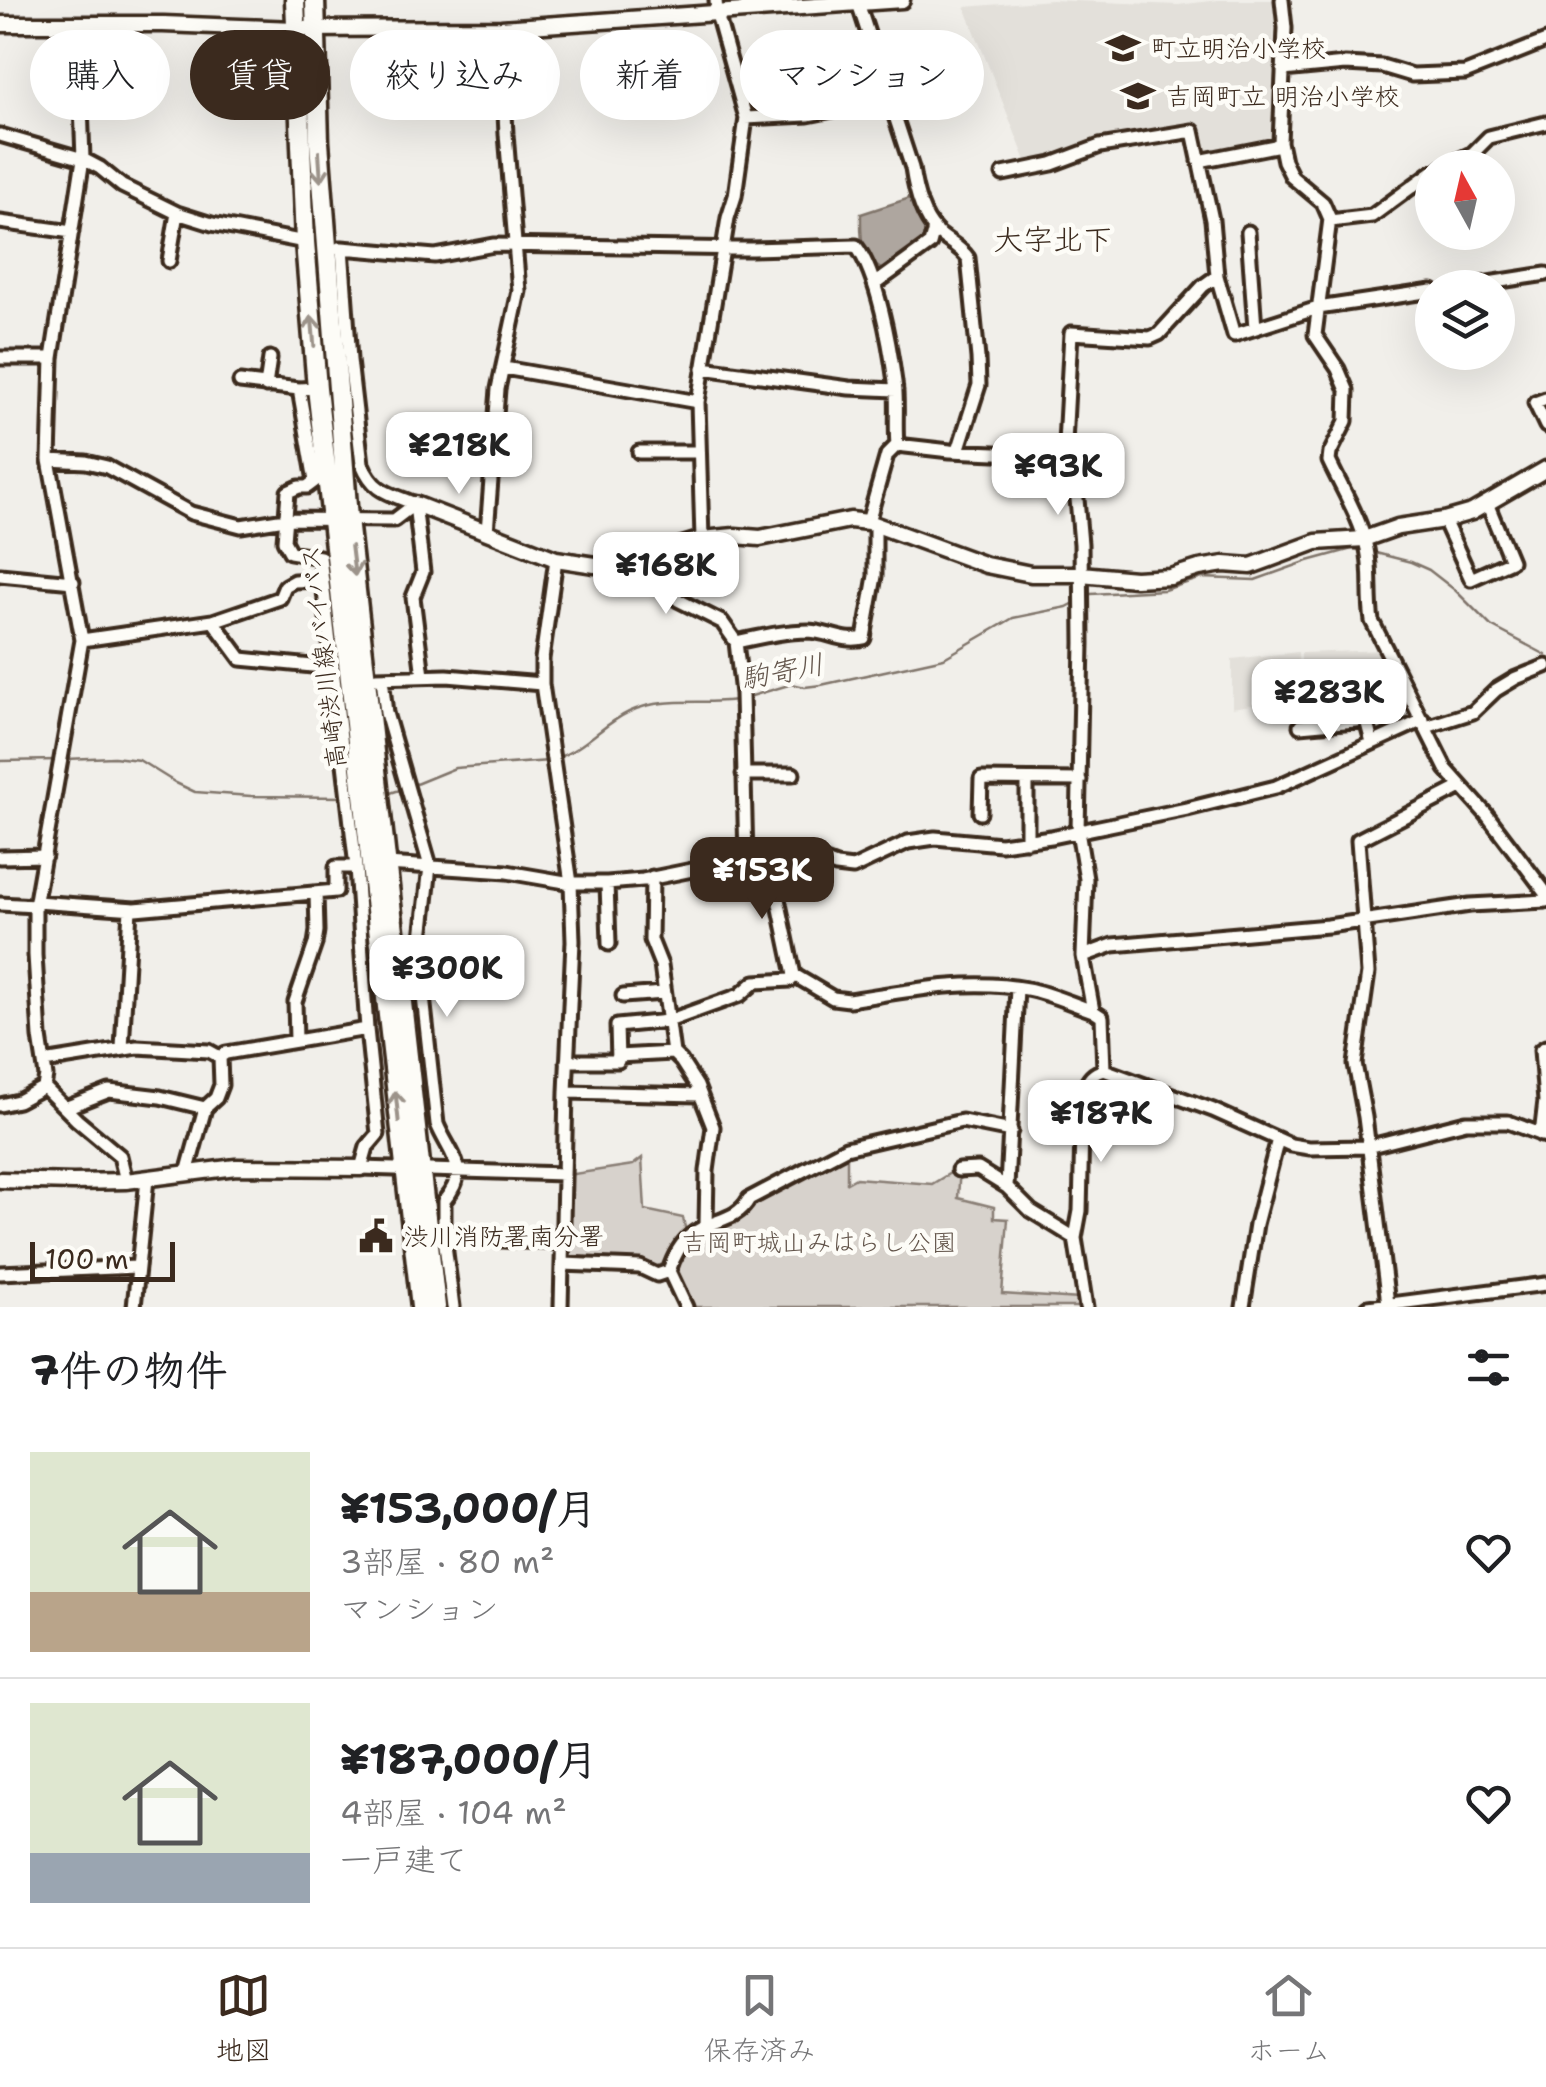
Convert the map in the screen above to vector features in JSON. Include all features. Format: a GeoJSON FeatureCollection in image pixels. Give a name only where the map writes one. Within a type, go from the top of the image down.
{"type":"FeatureCollection","features":[{"type":"Feature","properties":{"kind":"main road","name":"高崎渋川線バイパス"},"geometry":{"type":"LineString","coordinates":[[295,0],[308,388],[374,678],[421,1307]]}},
{"type":"Feature","properties":{"kind":"main road","name":"高崎渋川線バイパス"},"geometry":{"type":"LineString","coordinates":[[315,0],[334,247],[340,519],[373,870],[413,1169],[436,1307]]}},
{"type":"Feature","properties":{"kind":"street"},"geometry":{"type":"LineString","coordinates":[[0,24],[501,28],[717,7],[902,0]]}},
{"type":"Feature","properties":{"kind":"street"},"geometry":{"type":"LineString","coordinates":[[1282,0],[1285,28],[1280,142],[1292,176],[1323,203],[1330,221],[1316,335],[1347,390],[1346,421],[1329,461],[1368,552],[1372,621],[1446,769],[1546,892]]}},
{"type":"Feature","properties":{"kind":"street"},"geometry":{"type":"LineString","coordinates":[[858,3],[866,30]]}},
{"type":"Feature","properties":{"kind":"street"},"geometry":{"type":"LineString","coordinates":[[717,7],[740,95]]}},
{"type":"Feature","properties":{"kind":"street"},"geometry":{"type":"LineString","coordinates":[[44,1087],[35,955],[36,904],[82,640],[49,460],[52,358],[83,159],[78,24]]}},
{"type":"Feature","properties":{"kind":"street"},"geometry":{"type":"LineString","coordinates":[[487,532],[498,389],[519,291],[501,28]]}},
{"type":"Feature","properties":{"kind":"street"},"geometry":{"type":"LineString","coordinates":[[1284,70],[1344,64],[1382,66],[1412,75],[1465,73],[1546,40]]}},
{"type":"Feature","properties":{"kind":"street"},"geometry":{"type":"LineString","coordinates":[[702,539],[698,402],[746,120]]}},
{"type":"Feature","properties":{"kind":"street"},"geometry":{"type":"LineString","coordinates":[[895,120],[912,168],[916,194],[934,230],[968,258],[978,385],[958,451]]}},
{"type":"Feature","properties":{"kind":"street"},"geometry":{"type":"LineString","coordinates":[[1476,150],[1489,138],[1546,122]]}},
{"type":"Feature","properties":{"kind":"street"},"geometry":{"type":"LineString","coordinates":[[1003,174],[1052,164],[1100,146],[1194,131],[1212,220],[1217,276],[1234,335],[1318,308],[1415,294]]}},
{"type":"Feature","properties":{"kind":"street"},"geometry":{"type":"LineString","coordinates":[[0,135],[83,159],[122,186],[177,213],[305,242]]}},
{"type":"Feature","properties":{"kind":"street"},"geometry":{"type":"LineString","coordinates":[[1199,160],[1280,142]]}},
{"type":"Feature","properties":{"kind":"street"},"geometry":{"type":"LineString","coordinates":[[1330,221],[1372,216],[1415,184]]}},
{"type":"Feature","properties":{"kind":"street"},"geometry":{"type":"LineString","coordinates":[[170,261],[177,213]]}},
{"type":"Feature","properties":{"kind":"street"},"geometry":{"type":"LineString","coordinates":[[0,222],[72,232]]}},
{"type":"Feature","properties":{"kind":"street"},"geometry":{"type":"LineString","coordinates":[[875,284],[930,244],[934,230]]}},
{"type":"Feature","properties":{"kind":"street"},"geometry":{"type":"LineString","coordinates":[[1248,232],[1255,328]]}},
{"type":"Feature","properties":{"kind":"street"},"geometry":{"type":"LineString","coordinates":[[736,642],[813,631],[844,640],[864,638],[875,576],[872,524],[887,455],[897,445],[896,390],[875,284],[856,246],[494,245],[435,256],[334,247],[362,464],[369,480],[375,487],[415,504],[556,559],[582,564],[624,562],[702,539],[760,538],[850,520],[872,524],[986,565],[1031,574],[1170,577],[1224,564],[1251,566],[1316,542],[1364,539],[1398,527],[1472,512],[1546,469]]}},
{"type":"Feature","properties":{"kind":"street"},"geometry":{"type":"LineString","coordinates":[[1515,279],[1546,274]]}},
{"type":"Feature","properties":{"kind":"street"},"geometry":{"type":"LineString","coordinates":[[1093,1011],[1083,956],[1086,879],[1078,831],[1081,544],[1077,499],[1065,456],[1071,333],[1150,338],[1217,276]]}},
{"type":"Feature","properties":{"kind":"street"},"geometry":{"type":"LineString","coordinates":[[0,358],[52,358]]}},
{"type":"Feature","properties":{"kind":"street"},"geometry":{"type":"LineString","coordinates":[[266,386],[270,358]]}},
{"type":"Feature","properties":{"kind":"street"},"geometry":{"type":"LineString","coordinates":[[504,368],[698,402]]}},
{"type":"Feature","properties":{"kind":"street"},"geometry":{"type":"LineString","coordinates":[[703,368],[849,388],[896,390]]}},
{"type":"Feature","properties":{"kind":"street"},"geometry":{"type":"LineString","coordinates":[[240,382],[308,388],[315,481],[288,492],[284,541],[290,552],[320,557],[334,668],[356,867],[378,1134],[367,1148],[362,1168]]}},
{"type":"Feature","properties":{"kind":"street"},"geometry":{"type":"LineString","coordinates":[[1546,399],[1535,404],[1546,426]]}},
{"type":"Feature","properties":{"kind":"street"},"geometry":{"type":"LineString","coordinates":[[897,445],[1065,456]]}},
{"type":"Feature","properties":{"kind":"street"},"geometry":{"type":"LineString","coordinates":[[639,452],[700,452]]}},
{"type":"Feature","properties":{"kind":"street"},"geometry":{"type":"LineString","coordinates":[[49,460],[107,467],[191,514],[241,526],[286,519],[394,520],[415,504]]}},
{"type":"Feature","properties":{"kind":"street"},"geometry":{"type":"LineString","coordinates":[[415,504],[423,572],[413,596],[423,676]]}},
{"type":"Feature","properties":{"kind":"street"},"geometry":{"type":"LineString","coordinates":[[1444,520],[1472,579],[1512,560],[1487,504]]}},
{"type":"Feature","properties":{"kind":"street"},"geometry":{"type":"LineString","coordinates":[[660,551],[668,583],[678,600],[722,622],[736,642],[742,694],[746,858]]}},
{"type":"Feature","properties":{"kind":"street"},"geometry":{"type":"LineString","coordinates":[[556,559],[542,684],[571,882],[561,1307]]}},
{"type":"Feature","properties":{"kind":"street"},"geometry":{"type":"LineString","coordinates":[[0,574],[72,582]]}},
{"type":"Feature","properties":{"kind":"street"},"geometry":{"type":"LineString","coordinates":[[82,640],[213,621],[280,598],[285,586],[294,582],[323,580]]}},
{"type":"Feature","properties":{"kind":"street"},"geometry":{"type":"LineString","coordinates":[[213,621],[242,659],[334,668]]}},
{"type":"Feature","properties":{"kind":"street"},"geometry":{"type":"LineString","coordinates":[[386,864],[607,883],[746,858],[817,859],[853,868],[908,842],[936,838],[1001,844],[1026,841],[1187,809],[1276,786],[1372,742],[1425,723],[1473,712],[1496,690],[1546,666]]}},
{"type":"Feature","properties":{"kind":"street"},"geometry":{"type":"LineString","coordinates":[[452,1307],[444,1201],[455,1188],[457,1171],[454,1150],[437,1124],[420,969],[430,866],[374,678],[447,676],[542,684]]}},
{"type":"Feature","properties":{"kind":"street"},"geometry":{"type":"LineString","coordinates":[[1300,726],[1366,720],[1372,742]]}},
{"type":"Feature","properties":{"kind":"street"},"geometry":{"type":"LineString","coordinates":[[743,774],[793,774]]}},
{"type":"Feature","properties":{"kind":"street"},"geometry":{"type":"LineString","coordinates":[[980,813],[981,780],[1080,780]]}},
{"type":"Feature","properties":{"kind":"street"},"geometry":{"type":"LineString","coordinates":[[1026,841],[1027,780]]}},
{"type":"Feature","properties":{"kind":"street"},"geometry":{"type":"LineString","coordinates":[[1388,1304],[1355,1064],[1368,974],[1358,840],[1461,788]]}},
{"type":"Feature","properties":{"kind":"street"},"geometry":{"type":"LineString","coordinates":[[0,856],[45,856]]}},
{"type":"Feature","properties":{"kind":"street"},"geometry":{"type":"LineString","coordinates":[[770,861],[794,975],[834,998],[849,1000],[946,984],[1031,990],[1102,1017],[1104,1070]]}},
{"type":"Feature","properties":{"kind":"street"},"geometry":{"type":"LineString","coordinates":[[0,904],[130,909],[336,891],[336,868],[356,867]]}},
{"type":"Feature","properties":{"kind":"street"},"geometry":{"type":"LineString","coordinates":[[652,877],[651,940],[661,965],[673,1054],[697,1086],[713,1126],[706,1224]]}},
{"type":"Feature","properties":{"kind":"street"},"geometry":{"type":"LineString","coordinates":[[607,883],[610,944]]}},
{"type":"Feature","properties":{"kind":"street"},"geometry":{"type":"LineString","coordinates":[[296,1040],[296,1002],[317,931],[316,892]]}},
{"type":"Feature","properties":{"kind":"street"},"geometry":{"type":"LineString","coordinates":[[1083,956],[1113,946],[1365,922],[1470,905],[1546,901]]}},
{"type":"Feature","properties":{"kind":"street"},"geometry":{"type":"LineString","coordinates":[[122,1048],[130,909]]}},
{"type":"Feature","properties":{"kind":"street"},"geometry":{"type":"LineString","coordinates":[[567,1061],[618,1061],[617,1026],[668,1021],[740,994],[754,982],[790,980],[794,975]]}},
{"type":"Feature","properties":{"kind":"street"},"geometry":{"type":"LineString","coordinates":[[1007,1187],[1017,988]]}},
{"type":"Feature","properties":{"kind":"street"},"geometry":{"type":"LineString","coordinates":[[623,996],[664,992]]}},
{"type":"Feature","properties":{"kind":"street"},"geometry":{"type":"LineString","coordinates":[[220,1057],[367,1028]]}},
{"type":"Feature","properties":{"kind":"street"},"geometry":{"type":"LineString","coordinates":[[44,1062],[137,1046],[209,1052],[220,1057]]}},
{"type":"Feature","properties":{"kind":"street"},"geometry":{"type":"LineString","coordinates":[[1086,1307],[1075,1238],[1080,1212],[1083,1090],[1090,1076],[1104,1070],[1214,1110],[1278,1140],[1309,1148],[1367,1147],[1466,1122],[1508,1122],[1544,1135],[1541,1050],[1546,1048]]}},
{"type":"Feature","properties":{"kind":"street"},"geometry":{"type":"LineString","coordinates":[[618,1056],[673,1054]]}},
{"type":"Feature","properties":{"kind":"street"},"geometry":{"type":"LineString","coordinates":[[187,1173],[204,1108],[216,1098],[221,1085],[220,1057]]}},
{"type":"Feature","properties":{"kind":"street"},"geometry":{"type":"LineString","coordinates":[[0,1106],[44,1087]]}},
{"type":"Feature","properties":{"kind":"street"},"geometry":{"type":"LineString","coordinates":[[44,1087],[120,1156],[126,1181]]}},
{"type":"Feature","properties":{"kind":"street"},"geometry":{"type":"LineString","coordinates":[[64,1108],[109,1091],[160,1097],[204,1108]]}},
{"type":"Feature","properties":{"kind":"street"},"geometry":{"type":"LineString","coordinates":[[566,1092],[699,1094]]}},
{"type":"Feature","properties":{"kind":"street"},"geometry":{"type":"LineString","coordinates":[[686,1307],[669,1271],[675,1252],[706,1224],[743,1211],[749,1199],[846,1148],[962,1121],[1011,1130]]}},
{"type":"Feature","properties":{"kind":"street"},"geometry":{"type":"LineString","coordinates":[[1243,1307],[1256,1224],[1278,1140]]}},
{"type":"Feature","properties":{"kind":"street"},"geometry":{"type":"LineString","coordinates":[[0,1180],[126,1181],[236,1167],[564,1174]]}},
{"type":"Feature","properties":{"kind":"street"},"geometry":{"type":"LineString","coordinates":[[958,1170],[978,1169],[1007,1187],[1031,1212],[1075,1238]]}},
{"type":"Feature","properties":{"kind":"street"},"geometry":{"type":"LineString","coordinates":[[134,1307],[147,1178]]}},
{"type":"Feature","properties":{"kind":"street"},"geometry":{"type":"LineString","coordinates":[[444,1238],[562,1243]]}},
{"type":"Feature","properties":{"kind":"street"},"geometry":{"type":"LineString","coordinates":[[562,1264],[640,1267],[656,1276],[669,1271]]}},
{"type":"Feature","properties":{"kind":"street"},"geometry":{"type":"LineString","coordinates":[[0,1273],[138,1267]]}},
{"type":"Feature","properties":{"kind":"street"},"geometry":{"type":"LineString","coordinates":[[1368,1307],[1463,1301],[1546,1284]]}},
{"type":"Feature","properties":{"kind":"shaded area","name":"吉岡町立 明治小学校"},"geometry":{"type":"Polygon","coordinates":[[[1051,0],[1178,5],[1274,0],[1275,139],[1203,154],[1199,125],[1094,141],[1028,166],[984,55],[984,30],[974,30],[965,7],[1051,0]]]}},
{"type":"Feature","properties":{"kind":"shaded area"},"geometry":{"type":"Polygon","coordinates":[[[913,197],[932,233],[928,242],[886,272],[866,254],[861,214],[913,197]]]}},
{"type":"Feature","properties":{"kind":"shaded area"},"geometry":{"type":"Polygon","coordinates":[[[1384,650],[1399,681],[1369,688],[1368,693],[1301,698],[1301,653],[1384,650]]]}},
{"type":"Feature","properties":{"kind":"shaded area"},"geometry":{"type":"Polygon","coordinates":[[[1298,652],[1297,698],[1232,708],[1232,659],[1298,652]]]}},
{"type":"Feature","properties":{"kind":"green space","name":"吉岡町城山みはらし公園"},"geometry":{"type":"Polygon","coordinates":[[[847,1152],[847,1183],[856,1178],[932,1184],[960,1167],[958,1198],[994,1207],[994,1218],[1008,1219],[1002,1294],[1080,1299],[1081,1307],[689,1307],[671,1270],[657,1273],[564,1261],[567,1175],[633,1165],[642,1158],[645,1210],[683,1218],[691,1236],[847,1152]]]}},
{"type":"Feature","properties":{"kind":"waterway","name":"駒寄川"},"geometry":{"type":"LineString","coordinates":[[1085,597],[1164,590],[1202,578],[1255,580],[1352,549],[1364,551]]}},
{"type":"Feature","properties":{"kind":"waterway","name":"駒寄川"},"geometry":{"type":"LineString","coordinates":[[1372,552],[1429,570],[1491,626],[1546,655]]}},
{"type":"Feature","properties":{"kind":"waterway","name":"駒寄川"},"geometry":{"type":"LineString","coordinates":[[745,698],[792,684],[821,685],[944,658],[1013,618],[1067,607],[1078,601]]}},
{"type":"Feature","properties":{"kind":"waterway","name":"駒寄川"},"geometry":{"type":"LineString","coordinates":[[556,758],[642,707],[669,702],[737,700]]}},
{"type":"Feature","properties":{"kind":"waterway","name":"駒寄川"},"geometry":{"type":"LineString","coordinates":[[66,759],[139,760],[195,792],[344,797]]}},
{"type":"Feature","properties":{"kind":"waterway","name":"駒寄川"},"geometry":{"type":"LineString","coordinates":[[0,761],[58,760]]}},
{"type":"Feature","properties":{"kind":"waterway","name":"駒寄川"},"geometry":{"type":"LineString","coordinates":[[411,786],[455,768],[549,761]]}},
{"type":"Feature","properties":{"kind":"waterway","name":"駒寄川"},"geometry":{"type":"LineString","coordinates":[[387,794],[403,789]]}},
{"type":"Feature","properties":{"kind":"place","name":"町立明治小学校"},"geometry":{"type":"Point","coordinates":[1123,48]}},
{"type":"Feature","properties":{"kind":"place","name":"吉岡町立 明治小学校"},"geometry":{"type":"Point","coordinates":[1138,96]}},
{"type":"Feature","properties":{"kind":"place","name":"渋川消防署南分署"},"geometry":{"type":"Point","coordinates":[376,1236]}},
{"type":"Feature","properties":{"kind":"district","name":"大字北下"},"geometry":{"type":"Point","coordinates":[1053,239]}}]}
